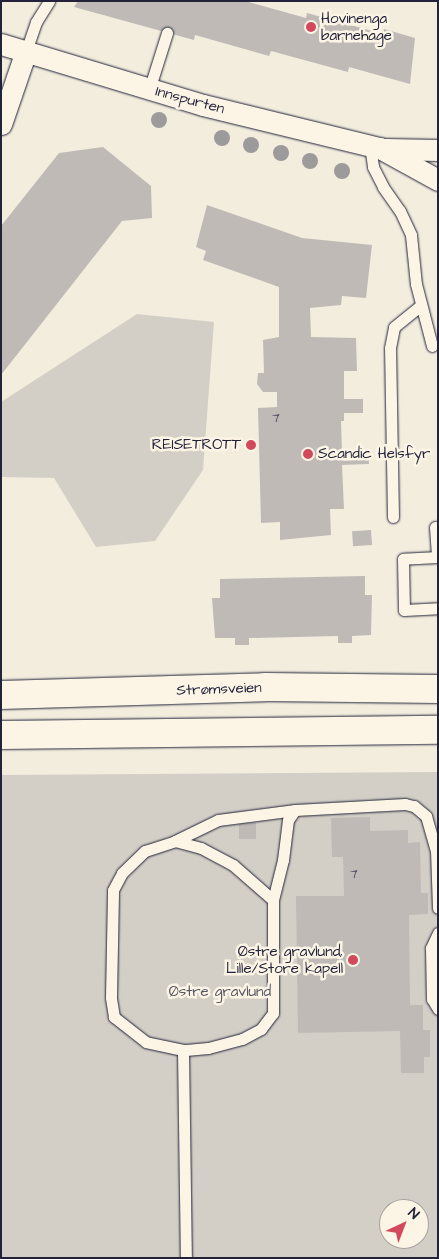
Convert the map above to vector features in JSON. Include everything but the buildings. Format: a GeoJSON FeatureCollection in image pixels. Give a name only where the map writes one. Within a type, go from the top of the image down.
{"type":"FeatureCollection","features":[{"type":"Feature","properties":{"kind":"highway","name":"Strømsveien"},"geometry":{"type":"LineString","coordinates":[[1,695],[264,687],[438,689]]}},
{"type":"Feature","properties":{"kind":"highway"},"geometry":{"type":"LineString","coordinates":[[1,735],[438,730]]}},
{"type":"Feature","properties":{"kind":"street","name":"Innspurten"},"geometry":{"type":"LineString","coordinates":[[1,44],[25,54],[150,90],[375,147],[438,150]]}},
{"type":"Feature","properties":{"kind":"street"},"geometry":{"type":"LineString","coordinates":[[1,124],[25,54]]}},
{"type":"Feature","properties":{"kind":"street","name":"Innspurten"},"geometry":{"type":"LineString","coordinates":[[375,147],[438,180]]}},
{"type":"Feature","properties":{"kind":"lane"},"geometry":{"type":"LineString","coordinates":[[25,54],[36,22],[49,1]]}},
{"type":"Feature","properties":{"kind":"lane"},"geometry":{"type":"LineString","coordinates":[[150,90],[167,33]]}},
{"type":"Feature","properties":{"kind":"lane"},"geometry":{"type":"LineString","coordinates":[[375,147],[373,167],[400,210],[411,235],[421,305],[432,346]]}},
{"type":"Feature","properties":{"kind":"lane"},"geometry":{"type":"LineString","coordinates":[[393,517],[390,348],[394,327],[421,305]]}},
{"type":"Feature","properties":{"kind":"lane"},"geometry":{"type":"LineString","coordinates":[[435,528],[437,557],[403,559],[404,610],[438,608]]}},
{"type":"Feature","properties":{"kind":"lane"},"geometry":{"type":"LineString","coordinates":[[295,810],[288,820],[284,860],[273,900],[273,1013],[261,1029],[242,1039],[208,1048],[183,1050],[146,1042],[134,1035],[114,1017],[111,997],[113,890],[122,872],[145,851],[175,842],[218,820],[295,810],[414,806],[426,816],[436,850],[438,908]]}},
{"type":"Feature","properties":{"kind":"lane"},"geometry":{"type":"LineString","coordinates":[[175,842],[201,848],[233,865],[273,900]]}},
{"type":"Feature","properties":{"kind":"lane"},"geometry":{"type":"LineString","coordinates":[[438,933],[431,948],[432,999],[438,1009]]}},
{"type":"Feature","properties":{"kind":"lane"},"geometry":{"type":"LineString","coordinates":[[183,1050],[186,1258]]}},
{"type":"Feature","properties":{"kind":"green space"},"geometry":{"type":"Polygon","coordinates":[[[137,314],[214,322],[203,470],[155,541],[96,547],[54,478],[1,477],[1,402],[137,314]]]}},
{"type":"Feature","properties":{"kind":"green space","name":"Østre gravlund"},"geometry":{"type":"Polygon","coordinates":[[[438,772],[438,1258],[1,1258],[1,775],[438,772]]]}},
{"type":"Feature","properties":{"kind":"place","name":"Hovinenga barnehage"},"geometry":{"type":"Point","coordinates":[311,27]}},
{"type":"Feature","properties":{"kind":"place","name":"REISETROTT"},"geometry":{"type":"Point","coordinates":[251,445]}},
{"type":"Feature","properties":{"kind":"place","name":"Scandic Helsfyr"},"geometry":{"type":"Point","coordinates":[308,454]}},
{"type":"Feature","properties":{"kind":"place","name":"Østre gravlund, Lille/Store kapell"},"geometry":{"type":"Point","coordinates":[353,960]}}]}
